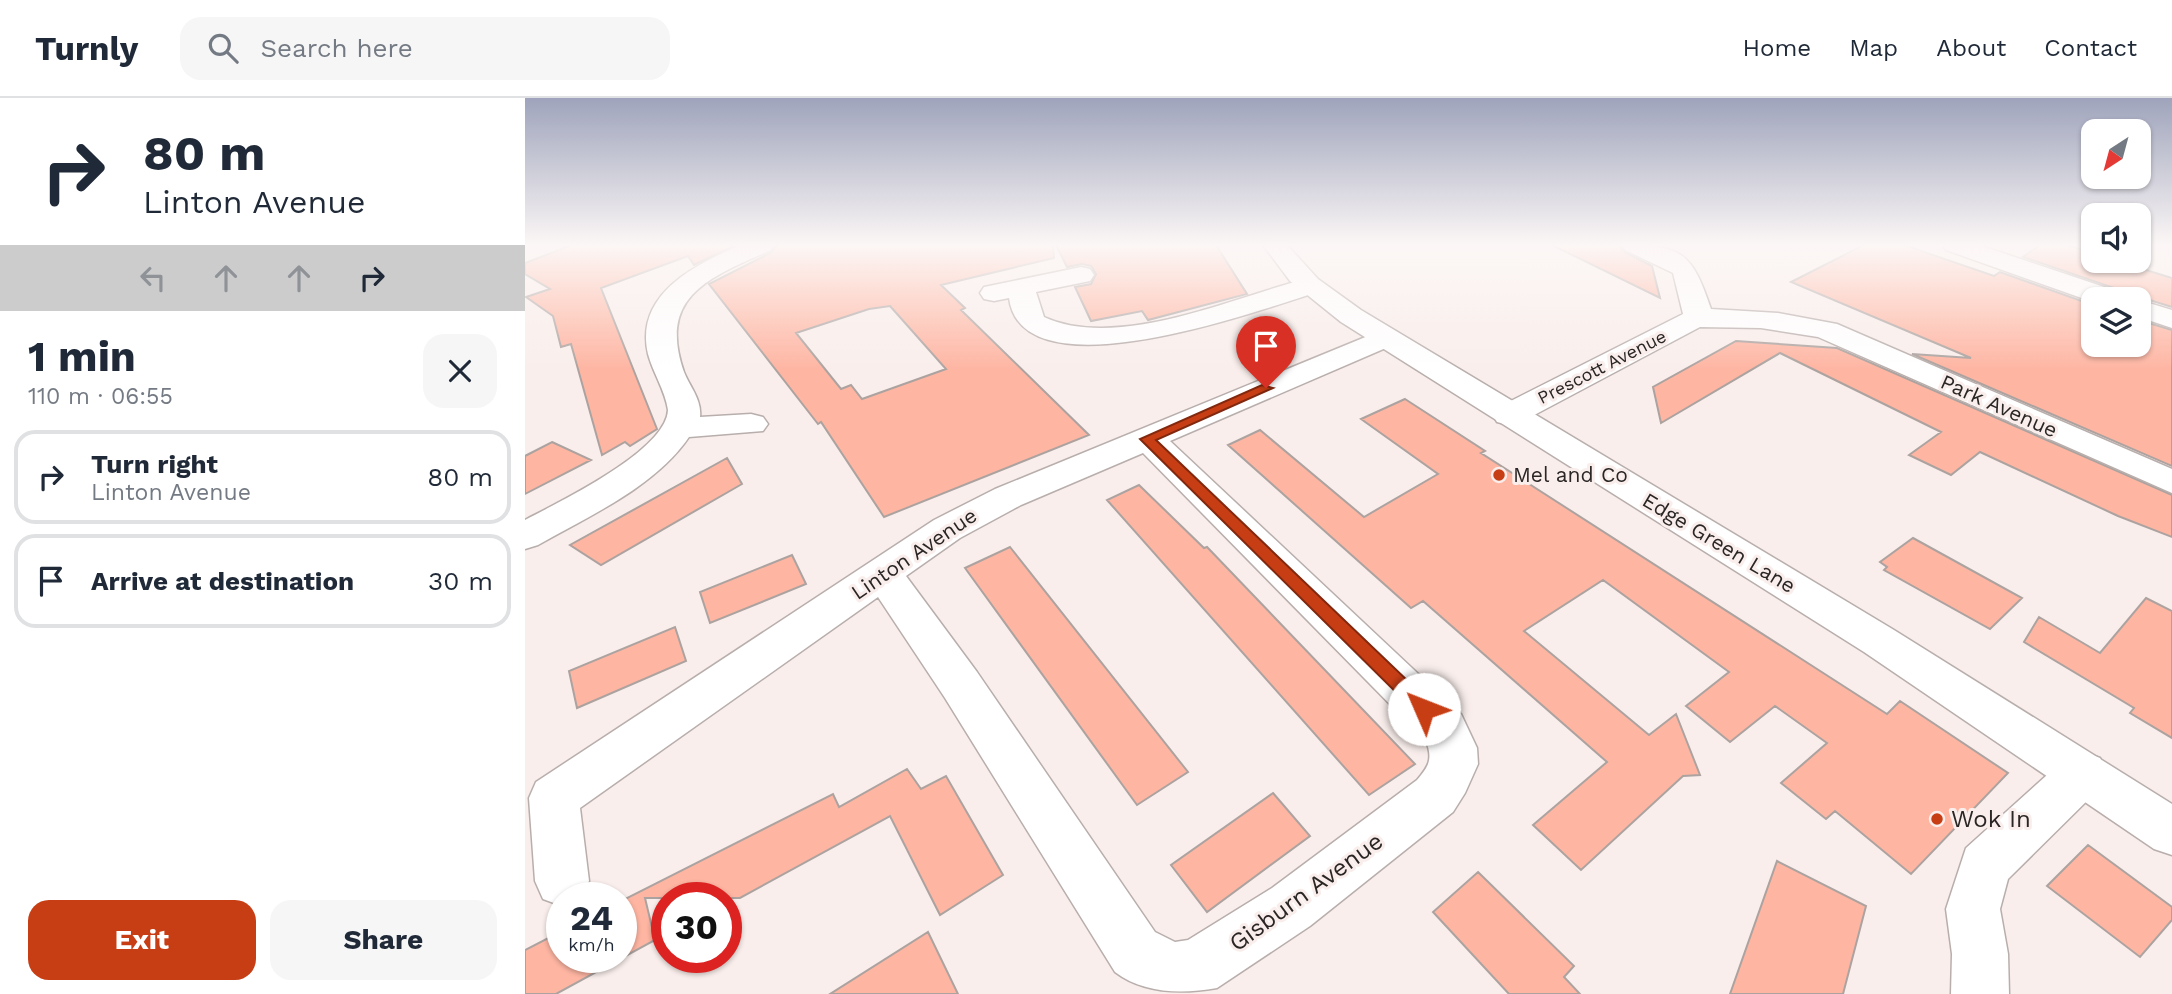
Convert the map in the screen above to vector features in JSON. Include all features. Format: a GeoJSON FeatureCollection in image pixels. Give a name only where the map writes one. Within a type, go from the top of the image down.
{"type":"FeatureCollection","features":[{"type":"Feature","properties":{"kind":"street"},"geometry":{"type":"LineString","coordinates":[[525,536],[623,478],[657,452],[680,428],[685,407],[669,372],[661,336],[662,318],[667,302],[681,287]]}},
{"type":"Feature","properties":{"kind":"street"},"geometry":{"type":"LineString","coordinates":[[1027,287],[1008,291],[1024,307],[1032,322],[1045,331],[1083,338],[1128,333],[1168,324],[1305,287]]}},
{"type":"Feature","properties":{"kind":"street","name":"Edge Green Lane"},"geometry":{"type":"LineString","coordinates":[[1309,287],[1385,338],[1879,641],[2172,832]]}},
{"type":"Feature","properties":{"kind":"street"},"geometry":{"type":"LineString","coordinates":[[1690,287],[1697,311],[1694,319]]}},
{"type":"Feature","properties":{"kind":"street"},"geometry":{"type":"LineString","coordinates":[[2151,313],[2172,320]]}},
{"type":"Feature","properties":{"kind":"street","name":"Prescott Avenue"},"geometry":{"type":"LineString","coordinates":[[1509,415],[1694,319],[1714,317],[1827,330]]}},
{"type":"Feature","properties":{"kind":"street","name":"Park Avenue"},"geometry":{"type":"LineString","coordinates":[[1827,330],[2172,482]]}},
{"type":"Feature","properties":{"kind":"street","name":"Linton Avenue"},"geometry":{"type":"LineString","coordinates":[[562,881],[554,798],[976,511],[1385,338]]}},
{"type":"Feature","properties":{"kind":"street"},"geometry":{"type":"LineString","coordinates":[[680,428],[751,424]]}},
{"type":"Feature","properties":{"kind":"street","name":"Gisburn Avenue"},"geometry":{"type":"LineString","coordinates":[[883,574],[961,685],[1135,952],[1153,965],[1175,971],[1198,968],[1291,907],[1435,796],[1448,780],[1456,762],[1455,747],[1444,728],[1147,439]]}},
{"type":"Feature","properties":{"kind":"street"},"geometry":{"type":"LineString","coordinates":[[1980,994],[1980,954],[1973,909],[1985,866],[2083,773]]}},
{"type":"Feature","properties":{"kind":"building"},"geometry":{"type":"Polygon","coordinates":[[[546,287],[604,287],[601,288],[657,429],[630,446],[625,442],[602,455],[571,344],[561,347],[553,316],[526,297],[550,289],[546,287]]]}},
{"type":"Feature","properties":{"kind":"building"},"geometry":{"type":"Polygon","coordinates":[[[711,287],[943,287],[965,308],[961,310],[1089,435],[884,517],[821,422],[818,424],[711,287]],[[890,306],[869,309],[796,333],[841,389],[851,385],[862,399],[946,369],[890,306]]]}},
{"type":"Feature","properties":{"kind":"building"},"geometry":{"type":"Polygon","coordinates":[[[1075,287],[1242,287],[1247,294],[1148,320],[1142,311],[1091,321],[1075,287]]]}},
{"type":"Feature","properties":{"kind":"building"},"geometry":{"type":"Polygon","coordinates":[[[1637,287],[1657,287],[1660,298],[1637,287]]]}},
{"type":"Feature","properties":{"kind":"building"},"geometry":{"type":"Polygon","coordinates":[[[1802,287],[2042,287],[2081,301],[2081,357],[2151,357],[2151,324],[2172,330],[2172,466],[1912,354],[1971,358],[1802,287]]]}},
{"type":"Feature","properties":{"kind":"building"},"geometry":{"type":"Polygon","coordinates":[[[2111,287],[2172,287],[2172,307],[2151,300],[2151,287],[2111,287]]]}},
{"type":"Feature","properties":{"kind":"building"},"geometry":{"type":"Polygon","coordinates":[[[1736,341],[1837,348],[2172,495],[2172,537],[2118,516],[1980,452],[1951,475],[1909,455],[1941,432],[1780,353],[1661,423],[1653,387],[1736,341]]]}},
{"type":"Feature","properties":{"kind":"building"},"geometry":{"type":"Polygon","coordinates":[[[1405,399],[1485,451],[1481,453],[1887,714],[1900,701],[2008,773],[1911,874],[1835,811],[1826,819],[1781,783],[1827,743],[1775,706],[1730,742],[1686,706],[1729,672],[1603,580],[1524,631],[1649,735],[1676,714],[1700,775],[1683,776],[1581,870],[1533,825],[1607,762],[1423,601],[1411,608],[1228,445],[1260,430],[1364,517],[1438,474],[1361,419],[1405,399]]]}},
{"type":"Feature","properties":{"kind":"building"},"geometry":{"type":"Polygon","coordinates":[[[552,442],[591,460],[525,494],[525,456],[552,442]]]}},
{"type":"Feature","properties":{"kind":"building"},"geometry":{"type":"Polygon","coordinates":[[[727,458],[742,484],[601,565],[570,545],[727,458]]]}},
{"type":"Feature","properties":{"kind":"building"},"geometry":{"type":"Polygon","coordinates":[[[1139,485],[1204,548],[1207,547],[1415,764],[1369,795],[1107,500],[1139,485]]]}},
{"type":"Feature","properties":{"kind":"building"},"geometry":{"type":"Polygon","coordinates":[[[1913,538],[2022,598],[1990,629],[1884,570],[1887,567],[1880,562],[1913,538]]]}},
{"type":"Feature","properties":{"kind":"building"},"geometry":{"type":"Polygon","coordinates":[[[1010,547],[1188,772],[1137,805],[965,568],[1010,547]]]}},
{"type":"Feature","properties":{"kind":"building"},"geometry":{"type":"Polygon","coordinates":[[[792,555],[806,584],[710,623],[700,592],[792,555]]]}},
{"type":"Feature","properties":{"kind":"building"},"geometry":{"type":"Polygon","coordinates":[[[2146,598],[2172,611],[2172,738],[2130,713],[2134,708],[2024,642],[2039,617],[2100,653],[2146,598]]]}},
{"type":"Feature","properties":{"kind":"building"},"geometry":{"type":"Polygon","coordinates":[[[675,627],[686,661],[577,708],[569,671],[675,627]]]}},
{"type":"Feature","properties":{"kind":"building"},"geometry":{"type":"Polygon","coordinates":[[[907,769],[921,789],[946,776],[1003,875],[940,915],[890,816],[742,897],[742,882],[659,882],[833,794],[839,807],[907,769]]]}},
{"type":"Feature","properties":{"kind":"building"},"geometry":{"type":"Polygon","coordinates":[[[1273,793],[1310,836],[1207,912],[1171,865],[1273,793]]]}},
{"type":"Feature","properties":{"kind":"building"},"geometry":{"type":"Polygon","coordinates":[[[2088,845],[2172,907],[2172,920],[2140,957],[2047,886],[2088,845]]]}},
{"type":"Feature","properties":{"kind":"building"},"geometry":{"type":"Polygon","coordinates":[[[1777,861],[1866,906],[1843,994],[1730,994],[1777,861]]]}},
{"type":"Feature","properties":{"kind":"building"},"geometry":{"type":"Polygon","coordinates":[[[1478,872],[1574,966],[1564,977],[1580,994],[1509,994],[1433,912],[1478,872]]]}},
{"type":"Feature","properties":{"kind":"building"},"geometry":{"type":"Polygon","coordinates":[[[651,886],[651,898],[645,898],[651,923],[651,942],[637,950],[637,893],[651,886]]]}},
{"type":"Feature","properties":{"kind":"building"},"geometry":{"type":"Polygon","coordinates":[[[928,932],[958,994],[830,994],[928,932]]]}},
{"type":"Feature","properties":{"kind":"building"},"geometry":{"type":"Polygon","coordinates":[[[546,939],[546,973],[594,973],[556,994],[525,994],[525,950],[546,939]]]}},
{"type":"Feature","properties":{"kind":"place","name":"Mel and Co"},"geometry":{"type":"Point","coordinates":[1499,475]}},
{"type":"Feature","properties":{"kind":"place","name":"Wok In"},"geometry":{"type":"Point","coordinates":[1937,819]}},
{"type":"Feature","properties":{"kind":"route"},"geometry":{"type":"LineString","coordinates":[[1266,388],[1147,439],[1424,709]]}}]}
